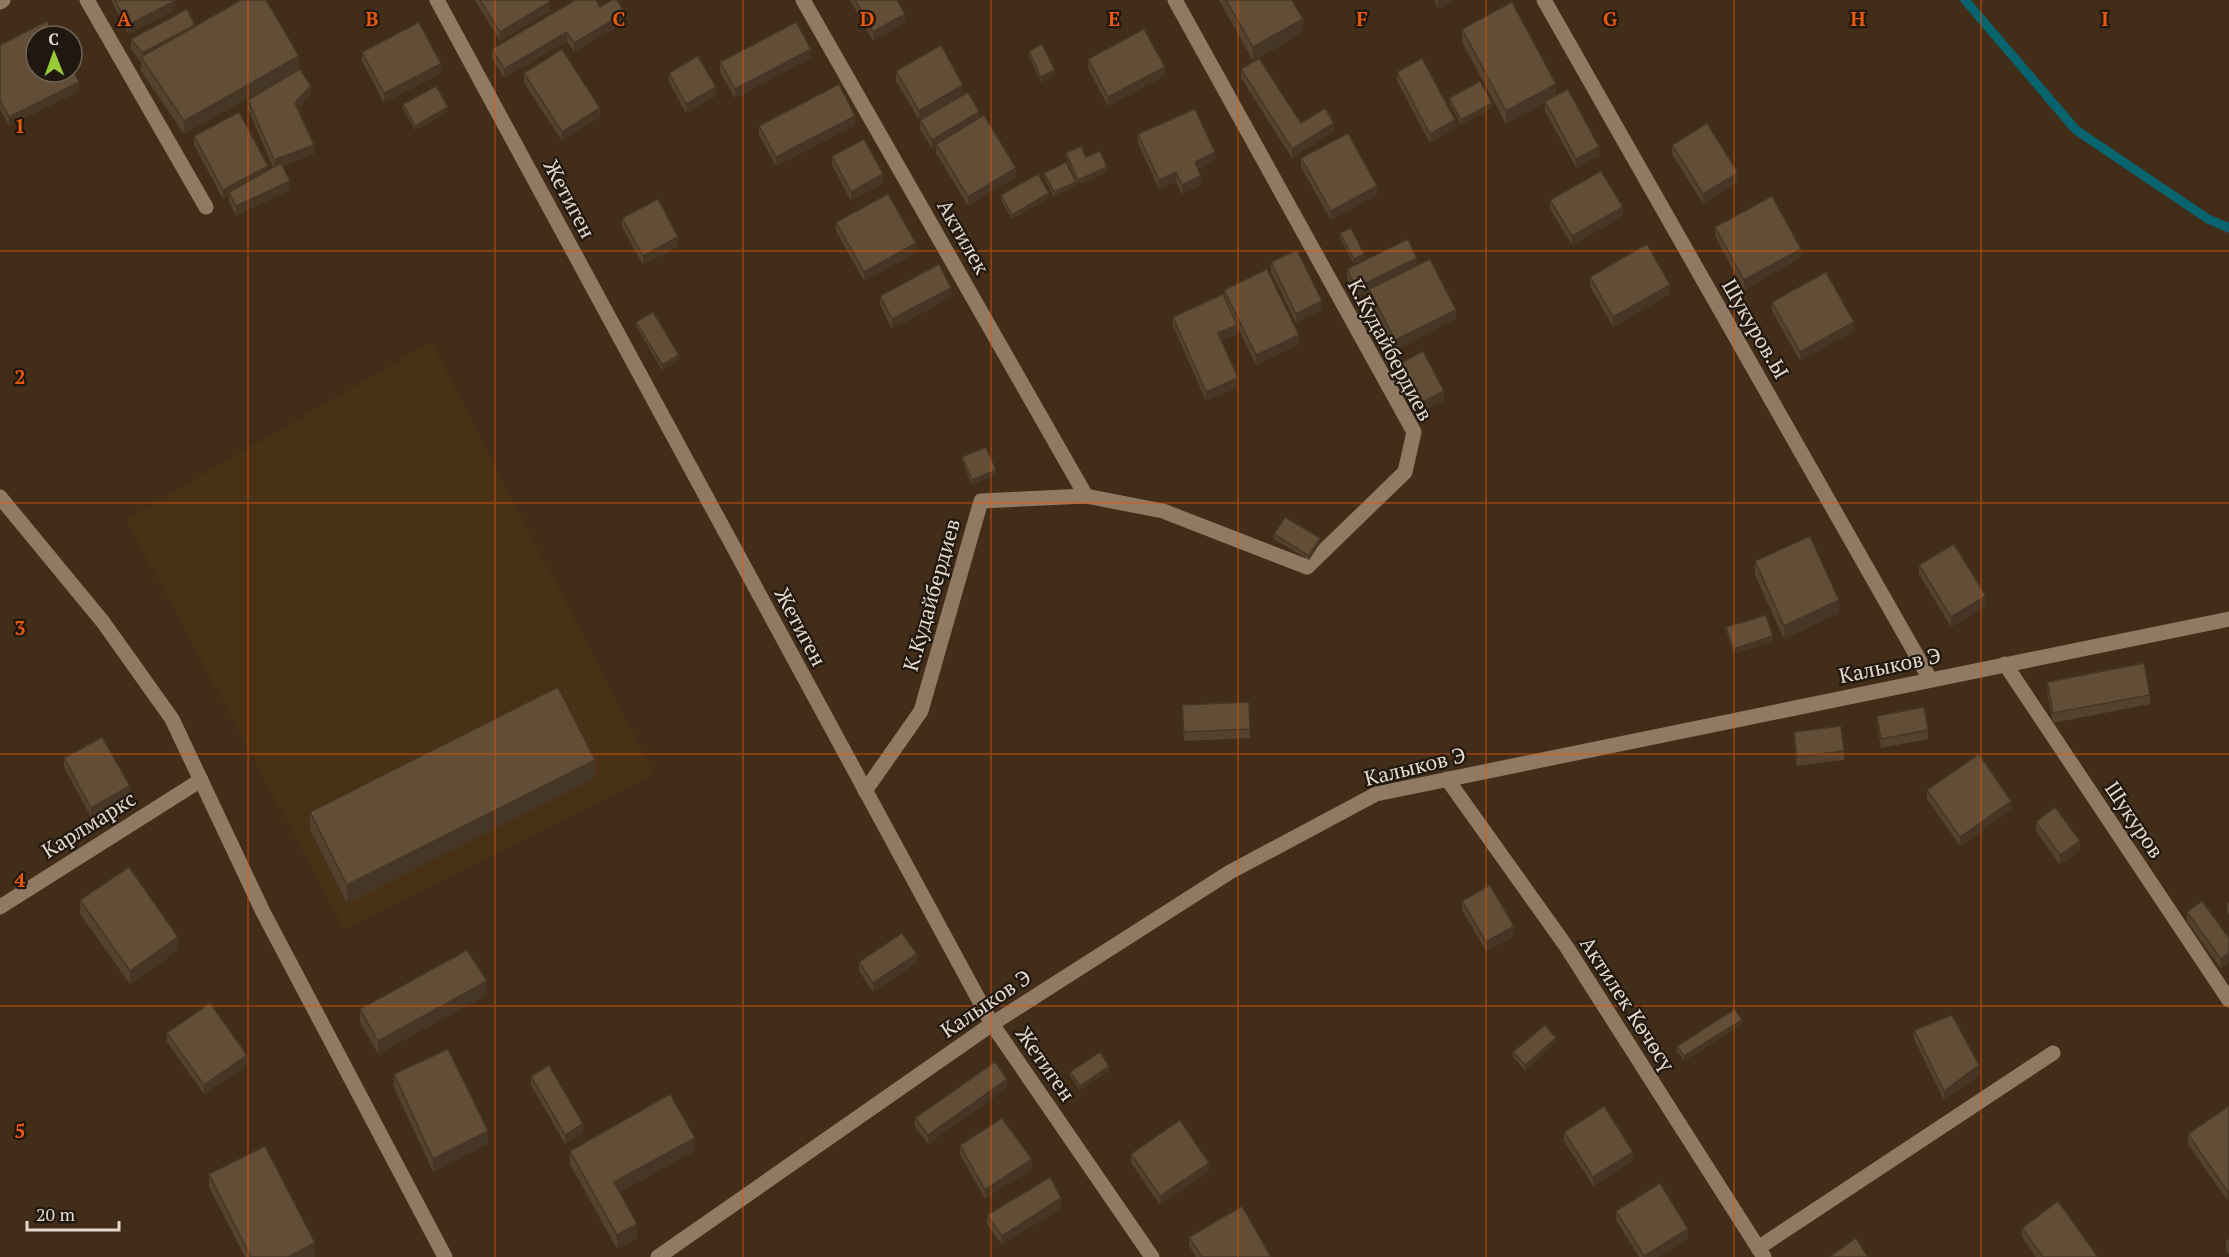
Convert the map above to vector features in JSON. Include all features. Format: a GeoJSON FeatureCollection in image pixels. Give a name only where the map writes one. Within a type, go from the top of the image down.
{"type":"FeatureCollection","features":[{"type":"Feature","properties":{"kind":"street"},"geometry":{"type":"LineString","coordinates":[[87,0],[207,207]]}},
{"type":"Feature","properties":{"kind":"street","name":"Жетиген"},"geometry":{"type":"LineString","coordinates":[[437,0],[992,1024],[1152,1257]]}},
{"type":"Feature","properties":{"kind":"street","name":"Актилек"},"geometry":{"type":"LineString","coordinates":[[803,0],[1086,495]]}},
{"type":"Feature","properties":{"kind":"street","name":"К.Кудайбердиев"},"geometry":{"type":"LineString","coordinates":[[865,791],[921,711],[981,501],[1086,495],[1163,511],[1306,567],[1405,472],[1414,432],[1175,0]]}},
{"type":"Feature","properties":{"kind":"street","name":"Шукуров.Ы"},"geometry":{"type":"LineString","coordinates":[[1544,0],[1929,679]]}},
{"type":"Feature","properties":{"kind":"street"},"geometry":{"type":"LineString","coordinates":[[0,497],[103,621],[172,719],[263,912],[445,1257]]}},
{"type":"Feature","properties":{"kind":"street","name":"Калыков Э"},"geometry":{"type":"LineString","coordinates":[[658,1257],[992,1024],[1230,872],[1376,794],[2229,619]]}},
{"type":"Feature","properties":{"kind":"street","name":"Шукуров"},"geometry":{"type":"LineString","coordinates":[[2005,664],[2229,1000]]}},
{"type":"Feature","properties":{"kind":"street","name":"Актилек Көчөсү"},"geometry":{"type":"LineString","coordinates":[[1447,779],[1566,946],[1761,1252]]}},
{"type":"Feature","properties":{"kind":"street","name":"Карлмаркс"},"geometry":{"type":"LineString","coordinates":[[0,907],[201,780]]}},
{"type":"Feature","properties":{"kind":"street"},"geometry":{"type":"LineString","coordinates":[[1761,1252],[2053,1053]]}},
{"type":"Feature","properties":{"kind":"shaded area"},"geometry":{"type":"Polygon","coordinates":[[[431,342],[655,775],[345,930],[126,519],[431,342]]]}},
{"type":"Feature","properties":{"kind":"building"},"geometry":{"type":"Polygon","coordinates":[[[115,0],[174,0],[175,1],[128,25],[115,0]]]}},
{"type":"Feature","properties":{"kind":"building"},"geometry":{"type":"Polygon","coordinates":[[[241,0],[266,0],[299,56],[184,121],[141,57],[241,0]]]}},
{"type":"Feature","properties":{"kind":"building"},"geometry":{"type":"Polygon","coordinates":[[[480,0],[549,0],[550,2],[500,32],[480,0]]]}},
{"type":"Feature","properties":{"kind":"building"},"geometry":{"type":"Polygon","coordinates":[[[575,0],[596,0],[600,7],[612,0],[617,0],[625,13],[574,43],[567,32],[504,69],[492,49],[575,0]]]}},
{"type":"Feature","properties":{"kind":"building"},"geometry":{"type":"Polygon","coordinates":[[[855,0],[897,0],[905,14],[873,32],[855,0]]]}},
{"type":"Feature","properties":{"kind":"building"},"geometry":{"type":"Polygon","coordinates":[[[1226,0],[1292,0],[1303,19],[1253,47],[1226,0]]]}},
{"type":"Feature","properties":{"kind":"building"},"geometry":{"type":"Polygon","coordinates":[[[1512,2],[1556,84],[1506,111],[1462,29],[1512,2]]]}},
{"type":"Feature","properties":{"kind":"building"},"geometry":{"type":"Polygon","coordinates":[[[187,9],[195,25],[142,53],[131,39],[187,9]]]}},
{"type":"Feature","properties":{"kind":"building"},"geometry":{"type":"Polygon","coordinates":[[[419,22],[441,64],[384,93],[362,52],[419,22]]]}},
{"type":"Feature","properties":{"kind":"building"},"geometry":{"type":"Polygon","coordinates":[[[796,22],[811,49],[735,89],[720,62],[796,22]]]}},
{"type":"Feature","properties":{"kind":"building"},"geometry":{"type":"Polygon","coordinates":[[[1144,29],[1165,67],[1108,97],[1088,59],[1144,29]]]}},
{"type":"Feature","properties":{"kind":"building"},"geometry":{"type":"Polygon","coordinates":[[[24,33],[24,84],[75,84],[9,117],[0,100],[0,45],[24,33]]]}},
{"type":"Feature","properties":{"kind":"building"},"geometry":{"type":"Polygon","coordinates":[[[1042,44],[1055,70],[1041,77],[1029,51],[1042,44]]]}},
{"type":"Feature","properties":{"kind":"building"},"geometry":{"type":"Polygon","coordinates":[[[941,45],[963,85],[919,111],[896,71],[941,45]]]}},
{"type":"Feature","properties":{"kind":"building"},"geometry":{"type":"Polygon","coordinates":[[[562,49],[600,108],[562,132],[524,73],[562,49]]]}},
{"type":"Feature","properties":{"kind":"building"},"geometry":{"type":"Polygon","coordinates":[[[698,56],[716,87],[686,104],[669,73],[698,56]]]}},
{"type":"Feature","properties":{"kind":"building"},"geometry":{"type":"Polygon","coordinates":[[[1259,58],[1301,123],[1325,108],[1334,123],[1292,149],[1241,69],[1259,58]]]}},
{"type":"Feature","properties":{"kind":"building"},"geometry":{"type":"Polygon","coordinates":[[[1422,58],[1455,120],[1430,134],[1397,72],[1422,58]]]}},
{"type":"Feature","properties":{"kind":"building"},"geometry":{"type":"Polygon","coordinates":[[[300,69],[311,86],[295,103],[314,145],[274,160],[248,100],[300,69]]]}},
{"type":"Feature","properties":{"kind":"building"},"geometry":{"type":"Polygon","coordinates":[[[1480,81],[1492,103],[1461,120],[1449,98],[1480,81]]]}},
{"type":"Feature","properties":{"kind":"building"},"geometry":{"type":"Polygon","coordinates":[[[839,84],[855,116],[776,157],[759,126],[839,84]]]}},
{"type":"Feature","properties":{"kind":"building"},"geometry":{"type":"Polygon","coordinates":[[[436,86],[448,107],[415,126],[403,104],[436,86]]]}},
{"type":"Feature","properties":{"kind":"building"},"geometry":{"type":"Polygon","coordinates":[[[1568,89],[1599,147],[1576,159],[1545,101],[1568,89]]]}},
{"type":"Feature","properties":{"kind":"building"},"geometry":{"type":"Polygon","coordinates":[[[968,92],[979,112],[932,140],[920,120],[968,92]]]}},
{"type":"Feature","properties":{"kind":"building"},"geometry":{"type":"Polygon","coordinates":[[[1195,109],[1215,152],[1195,162],[1201,176],[1182,185],[1176,172],[1159,180],[1138,134],[1195,109]]]}},
{"type":"Feature","properties":{"kind":"building"},"geometry":{"type":"Polygon","coordinates":[[[239,112],[268,166],[223,190],[194,136],[239,112]]]}},
{"type":"Feature","properties":{"kind":"building"},"geometry":{"type":"Polygon","coordinates":[[[984,115],[1016,168],[968,197],[936,144],[984,115]]]}},
{"type":"Feature","properties":{"kind":"building"},"geometry":{"type":"Polygon","coordinates":[[[1707,123],[1738,173],[1703,194],[1672,145],[1707,123]]]}},
{"type":"Feature","properties":{"kind":"building"},"geometry":{"type":"Polygon","coordinates":[[[1348,133],[1377,186],[1331,211],[1301,158],[1348,133]]]}},
{"type":"Feature","properties":{"kind":"building"},"geometry":{"type":"Polygon","coordinates":[[[864,139],[883,174],[851,192],[832,156],[864,139]]]}},
{"type":"Feature","properties":{"kind":"building"},"geometry":{"type":"Polygon","coordinates":[[[1081,146],[1086,157],[1100,151],[1107,167],[1078,180],[1066,153],[1081,146]]]}},
{"type":"Feature","properties":{"kind":"building"},"geometry":{"type":"Polygon","coordinates":[[[1066,162],[1076,182],[1054,192],[1044,173],[1066,162]]]}},
{"type":"Feature","properties":{"kind":"building"},"geometry":{"type":"Polygon","coordinates":[[[281,163],[290,181],[236,206],[229,192],[281,163]]]}},
{"type":"Feature","properties":{"kind":"building"},"geometry":{"type":"Polygon","coordinates":[[[1601,171],[1623,207],[1572,236],[1550,200],[1601,171]]]}},
{"type":"Feature","properties":{"kind":"building"},"geometry":{"type":"Polygon","coordinates":[[[1038,174],[1049,193],[1012,215],[1001,195],[1038,174]]]}},
{"type":"Feature","properties":{"kind":"building"},"geometry":{"type":"Polygon","coordinates":[[[888,194],[916,243],[864,272],[836,222],[888,194]]]}},
{"type":"Feature","properties":{"kind":"building"},"geometry":{"type":"Polygon","coordinates":[[[1772,196],[1801,249],[1744,280],[1715,227],[1772,196]]]}},
{"type":"Feature","properties":{"kind":"building"},"geometry":{"type":"Polygon","coordinates":[[[658,199],[678,237],[643,256],[622,218],[658,199]]]}},
{"type":"Feature","properties":{"kind":"building"},"geometry":{"type":"Polygon","coordinates":[[[1351,228],[1364,254],[1354,259],[1340,233],[1351,228]]]}},
{"type":"Feature","properties":{"kind":"building"},"geometry":{"type":"Polygon","coordinates":[[[1408,239],[1417,258],[1356,288],[1347,269],[1408,239]]]}},
{"type":"Feature","properties":{"kind":"building"},"geometry":{"type":"Polygon","coordinates":[[[1647,244],[1670,285],[1613,317],[1590,277],[1647,244]]]}},
{"type":"Feature","properties":{"kind":"building"},"geometry":{"type":"Polygon","coordinates":[[[1297,250],[1322,301],[1296,314],[1271,262],[1297,250]]]}},
{"type":"Feature","properties":{"kind":"building"},"geometry":{"type":"Polygon","coordinates":[[[1430,259],[1456,310],[1395,340],[1369,289],[1430,259]]]}},
{"type":"Feature","properties":{"kind":"building"},"geometry":{"type":"Polygon","coordinates":[[[939,264],[951,288],[892,319],[880,296],[939,264]]]}},
{"type":"Feature","properties":{"kind":"building"},"geometry":{"type":"Polygon","coordinates":[[[1267,269],[1299,335],[1256,355],[1224,290],[1267,269]]]}},
{"type":"Feature","properties":{"kind":"building"},"geometry":{"type":"Polygon","coordinates":[[[1826,272],[1854,322],[1800,352],[1772,302],[1826,272]]]}},
{"type":"Feature","properties":{"kind":"building"},"geometry":{"type":"Polygon","coordinates":[[[1223,294],[1237,325],[1218,333],[1238,378],[1206,392],[1173,317],[1223,294]]]}},
{"type":"Feature","properties":{"kind":"building"},"geometry":{"type":"Polygon","coordinates":[[[653,312],[679,355],[662,365],[636,322],[653,312]]]}},
{"type":"Feature","properties":{"kind":"building"},"geometry":{"type":"Polygon","coordinates":[[[1423,351],[1444,391],[1419,404],[1399,364],[1423,351]]]}},
{"type":"Feature","properties":{"kind":"building"},"geometry":{"type":"Polygon","coordinates":[[[986,447],[996,470],[972,480],[962,457],[986,447]]]}},
{"type":"Feature","properties":{"kind":"building"},"geometry":{"type":"Polygon","coordinates":[[[1285,517],[1320,538],[1309,556],[1274,534],[1285,517]]]}},
{"type":"Feature","properties":{"kind":"building"},"geometry":{"type":"Polygon","coordinates":[[[1810,536],[1839,600],[1784,626],[1755,561],[1810,536]]]}},
{"type":"Feature","properties":{"kind":"building"},"geometry":{"type":"Polygon","coordinates":[[[1954,544],[1986,596],[1951,617],[1919,565],[1954,544]]]}},
{"type":"Feature","properties":{"kind":"building"},"geometry":{"type":"Polygon","coordinates":[[[1766,615],[1773,636],[1733,649],[1726,627],[1766,615]]]}},
{"type":"Feature","properties":{"kind":"building"},"geometry":{"type":"Polygon","coordinates":[[[2144,663],[2150,695],[2053,713],[2047,682],[2144,663]]]}},
{"type":"Feature","properties":{"kind":"building"},"geometry":{"type":"Polygon","coordinates":[[[558,687],[595,760],[347,885],[310,812],[558,687]]]}},
{"type":"Feature","properties":{"kind":"building"},"geometry":{"type":"Polygon","coordinates":[[[1249,702],[1250,729],[1184,732],[1182,705],[1249,702]]]}},
{"type":"Feature","properties":{"kind":"building"},"geometry":{"type":"Polygon","coordinates":[[[1924,707],[1928,730],[1881,739],[1877,716],[1924,707]]]}},
{"type":"Feature","properties":{"kind":"building"},"geometry":{"type":"Polygon","coordinates":[[[1841,726],[1844,751],[1797,757],[1794,732],[1841,726]]]}},
{"type":"Feature","properties":{"kind":"building"},"geometry":{"type":"Polygon","coordinates":[[[102,737],[130,786],[91,808],[64,758],[102,737]]]}},
{"type":"Feature","properties":{"kind":"building"},"geometry":{"type":"Polygon","coordinates":[[[1979,754],[2011,801],[1960,837],[1927,790],[1979,754]]]}},
{"type":"Feature","properties":{"kind":"building"},"geometry":{"type":"Polygon","coordinates":[[[2055,807],[2080,841],[2060,855],[2036,822],[2055,807]]]}},
{"type":"Feature","properties":{"kind":"building"},"geometry":{"type":"Polygon","coordinates":[[[129,867],[178,937],[130,971],[80,900],[129,867]]]}},
{"type":"Feature","properties":{"kind":"building"},"geometry":{"type":"Polygon","coordinates":[[[1490,885],[1514,926],[1486,942],[1462,901],[1490,885]]]}},
{"type":"Feature","properties":{"kind":"building"},"geometry":{"type":"Polygon","coordinates":[[[2202,901],[2229,938],[2229,953],[2221,959],[2187,912],[2202,901]]]}},
{"type":"Feature","properties":{"kind":"building"},"geometry":{"type":"Polygon","coordinates":[[[902,933],[917,954],[873,983],[859,962],[902,933]]]}},
{"type":"Feature","properties":{"kind":"building"},"geometry":{"type":"Polygon","coordinates":[[[467,950],[487,981],[378,1041],[360,1009],[467,950]]]}},
{"type":"Feature","properties":{"kind":"building"},"geometry":{"type":"Polygon","coordinates":[[[210,1003],[247,1055],[204,1085],[167,1033],[210,1003]]]}},
{"type":"Feature","properties":{"kind":"building"},"geometry":{"type":"Polygon","coordinates":[[[1735,1009],[1742,1020],[1684,1056],[1677,1046],[1735,1009]]]}},
{"type":"Feature","properties":{"kind":"building"},"geometry":{"type":"Polygon","coordinates":[[[1952,1015],[1979,1065],[1944,1091],[1914,1030],[1952,1015]]]}},
{"type":"Feature","properties":{"kind":"building"},"geometry":{"type":"Polygon","coordinates":[[[1545,1025],[1556,1038],[1525,1065],[1513,1052],[1545,1025]]]}},
{"type":"Feature","properties":{"kind":"building"},"geometry":{"type":"Polygon","coordinates":[[[448,1049],[488,1131],[433,1159],[394,1074],[448,1049]]]}},
{"type":"Feature","properties":{"kind":"building"},"geometry":{"type":"Polygon","coordinates":[[[1100,1052],[1109,1066],[1080,1086],[1070,1072],[1100,1052]]]}},
{"type":"Feature","properties":{"kind":"building"},"geometry":{"type":"Polygon","coordinates":[[[995,1062],[1007,1079],[928,1135],[915,1118],[995,1062]]]}},
{"type":"Feature","properties":{"kind":"building"},"geometry":{"type":"Polygon","coordinates":[[[549,1065],[583,1124],[565,1135],[531,1076],[549,1065]]]}},
{"type":"Feature","properties":{"kind":"building"},"geometry":{"type":"Polygon","coordinates":[[[670,1094],[695,1138],[614,1182],[637,1224],[617,1235],[570,1151],[670,1094]]]}},
{"type":"Feature","properties":{"kind":"building"},"geometry":{"type":"Polygon","coordinates":[[[1604,1106],[1633,1152],[1593,1177],[1564,1132],[1604,1106]]]}},
{"type":"Feature","properties":{"kind":"building"},"geometry":{"type":"Polygon","coordinates":[[[2229,1106],[2229,1189],[2227,1191],[2188,1134],[2229,1106]]]}},
{"type":"Feature","properties":{"kind":"building"},"geometry":{"type":"Polygon","coordinates":[[[1002,1118],[1032,1159],[985,1190],[960,1145],[1002,1118]]]}},
{"type":"Feature","properties":{"kind":"building"},"geometry":{"type":"Polygon","coordinates":[[[1180,1120],[1209,1163],[1160,1196],[1131,1154],[1180,1120]]]}},
{"type":"Feature","properties":{"kind":"building"},"geometry":{"type":"Polygon","coordinates":[[[265,1146],[315,1243],[288,1257],[251,1257],[209,1174],[265,1146]]]}},
{"type":"Feature","properties":{"kind":"building"},"geometry":{"type":"Polygon","coordinates":[[[1050,1177],[1061,1198],[1002,1236],[987,1215],[1050,1177]]]}},
{"type":"Feature","properties":{"kind":"building"},"geometry":{"type":"Polygon","coordinates":[[[1660,1183],[1688,1229],[1644,1256],[1616,1211],[1660,1183]]]}},
{"type":"Feature","properties":{"kind":"building"},"geometry":{"type":"Polygon","coordinates":[[[2058,1201],[2098,1257],[2043,1257],[2022,1228],[2058,1201]]]}},
{"type":"Feature","properties":{"kind":"building"},"geometry":{"type":"Polygon","coordinates":[[[1242,1206],[1271,1257],[1202,1257],[1189,1237],[1242,1206]]]}},
{"type":"Feature","properties":{"kind":"building"},"geometry":{"type":"Polygon","coordinates":[[[1856,1238],[1868,1257],[1829,1257],[1856,1238]]]}},
{"type":"Feature","properties":{"kind":"waterway"},"geometry":{"type":"LineString","coordinates":[[1965,0],[2076,130],[2208,219],[2229,228]]}}]}
